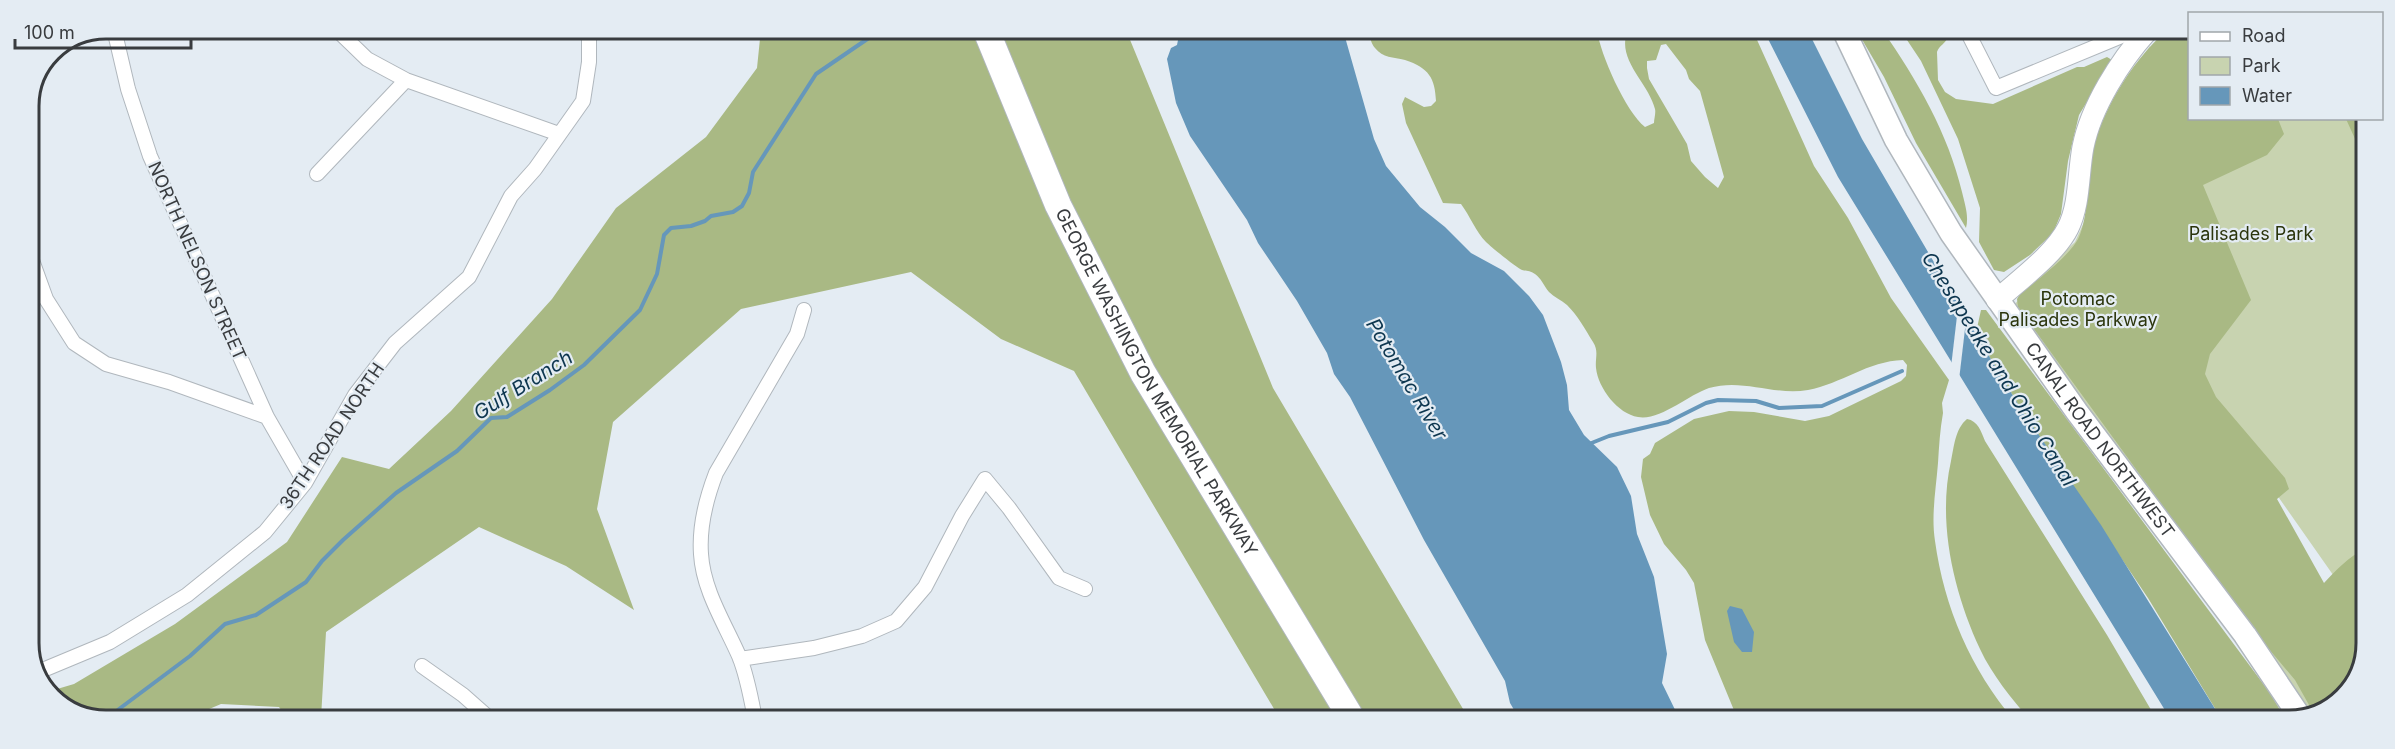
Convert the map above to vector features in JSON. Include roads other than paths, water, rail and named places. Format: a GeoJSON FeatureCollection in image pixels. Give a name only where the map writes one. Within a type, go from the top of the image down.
{"type":"FeatureCollection","features":[{"type":"Feature","properties":{"kind":"highway","name":"GEORGE WASHINGTON MEMORIAL PARKWAY"},"geometry":{"type":"LineString","coordinates":[[974,39],[1143,373],[1347,710]]}},
{"type":"Feature","properties":{"kind":"highway","name":"GEORGE WASHINGTON MEMORIAL PARKWAY"},"geometry":{"type":"LineString","coordinates":[[988,39],[1001,90],[1046,219],[1113,351],[1328,710]]}},
{"type":"Feature","properties":{"kind":"highway","name":"CANAL ROAD NORTHWEST"},"geometry":{"type":"LineString","coordinates":[[1848,39],[1912,169],[1940,217],[2077,412],[2245,634],[2295,709]]}},
{"type":"Feature","properties":{"kind":"main road"},"geometry":{"type":"LineString","coordinates":[[1997,300],[2055,246],[2068,228],[2075,204],[2082,148],[2091,117],[2140,39]]}},
{"type":"Feature","properties":{"kind":"street","name":"NORTH NELSON STREET"},"geometry":{"type":"LineString","coordinates":[[117,39],[128,89],[150,156],[267,417],[305,483]]}},
{"type":"Feature","properties":{"kind":"street"},"geometry":{"type":"LineString","coordinates":[[346,39],[367,59],[406,80],[559,134]]}},
{"type":"Feature","properties":{"kind":"street","name":"36TH ROAD NORTH"},"geometry":{"type":"LineString","coordinates":[[44,669],[110,642],[186,596],[265,532],[305,483],[356,395],[395,343],[469,277],[511,196],[535,170],[583,101],[589,62],[589,39]]}},
{"type":"Feature","properties":{"kind":"street"},"geometry":{"type":"LineString","coordinates":[[1971,39],[1996,88],[2112,39]]}},
{"type":"Feature","properties":{"kind":"street"},"geometry":{"type":"LineString","coordinates":[[318,174],[406,80]]}},
{"type":"Feature","properties":{"kind":"street"},"geometry":{"type":"LineString","coordinates":[[39,281],[46,299],[74,343],[106,364],[169,382],[267,417]]}},
{"type":"Feature","properties":{"kind":"street"},"geometry":{"type":"LineString","coordinates":[[753,710],[740,659],[705,578],[701,555],[701,531],[707,496],[716,473],[797,334],[804,310]]}},
{"type":"Feature","properties":{"kind":"street"},"geometry":{"type":"LineString","coordinates":[[740,659],[824,646],[862,636],[896,621],[925,587],[962,516],[985,479],[1009,508],[1059,578],[1085,589]]}},
{"type":"Feature","properties":{"kind":"street"},"geometry":{"type":"LineString","coordinates":[[422,666],[480,710]]}},
{"type":"Feature","properties":{"kind":"water","name":"Potomac River"},"geometry":{"type":"Polygon","coordinates":[[[1346,39],[1374,139],[1386,166],[1420,207],[1445,227],[1471,253],[1504,271],[1529,296],[1543,315],[1561,362],[1567,385],[1569,410],[1584,435],[1617,467],[1631,496],[1637,534],[1654,577],[1667,654],[1662,683],[1675,710],[1514,710],[1510,703],[1505,681],[1424,540],[1350,397],[1334,374],[1327,353],[1297,301],[1258,243],[1247,220],[1190,136],[1176,103],[1167,59],[1171,48],[1177,45],[1178,40],[1346,39]]]}},
{"type":"Feature","properties":{"kind":"water"},"geometry":{"type":"Polygon","coordinates":[[[1768,39],[1812,39],[1862,139],[1980,341],[2021,409],[2101,525],[2216,710],[2165,710],[1838,177],[1768,39]]]}},
{"type":"Feature","properties":{"kind":"water"},"geometry":{"type":"Polygon","coordinates":[[[1730,606],[1742,609],[1754,632],[1752,652],[1742,652],[1734,642],[1727,611],[1730,606]]]}},
{"type":"Feature","properties":{"kind":"waterway","name":"Gulf Branch"},"geometry":{"type":"LineString","coordinates":[[118,710],[190,656],[225,624],[256,615],[306,582],[322,561],[343,540],[396,493],[457,451],[491,418],[507,417],[584,365],[640,310],[657,274],[664,235],[671,228],[691,226],[711,216],[733,212],[742,206],[749,193],[753,172],[816,74],[867,39]]}},
{"type":"Feature","properties":{"kind":"waterway"},"geometry":{"type":"LineString","coordinates":[[1589,444],[1609,436],[1668,422],[1706,403],[1718,400],[1756,401],[1779,408],[1822,406],[1902,371]]}},
{"type":"Feature","properties":{"kind":"park label","name":"Palisades Park"},"geometry":{"type":"Point","coordinates":[2251,234]}},
{"type":"Feature","properties":{"kind":"park label","name":"Potomac Palisades Parkway"},"geometry":{"type":"Point","coordinates":[2078,309]}},
{"type":"Feature","properties":{"kind":"water label","name":"Chesapeake and Ohio Canal"},"geometry":{"type":"Point","coordinates":[1999,369]}}]}
